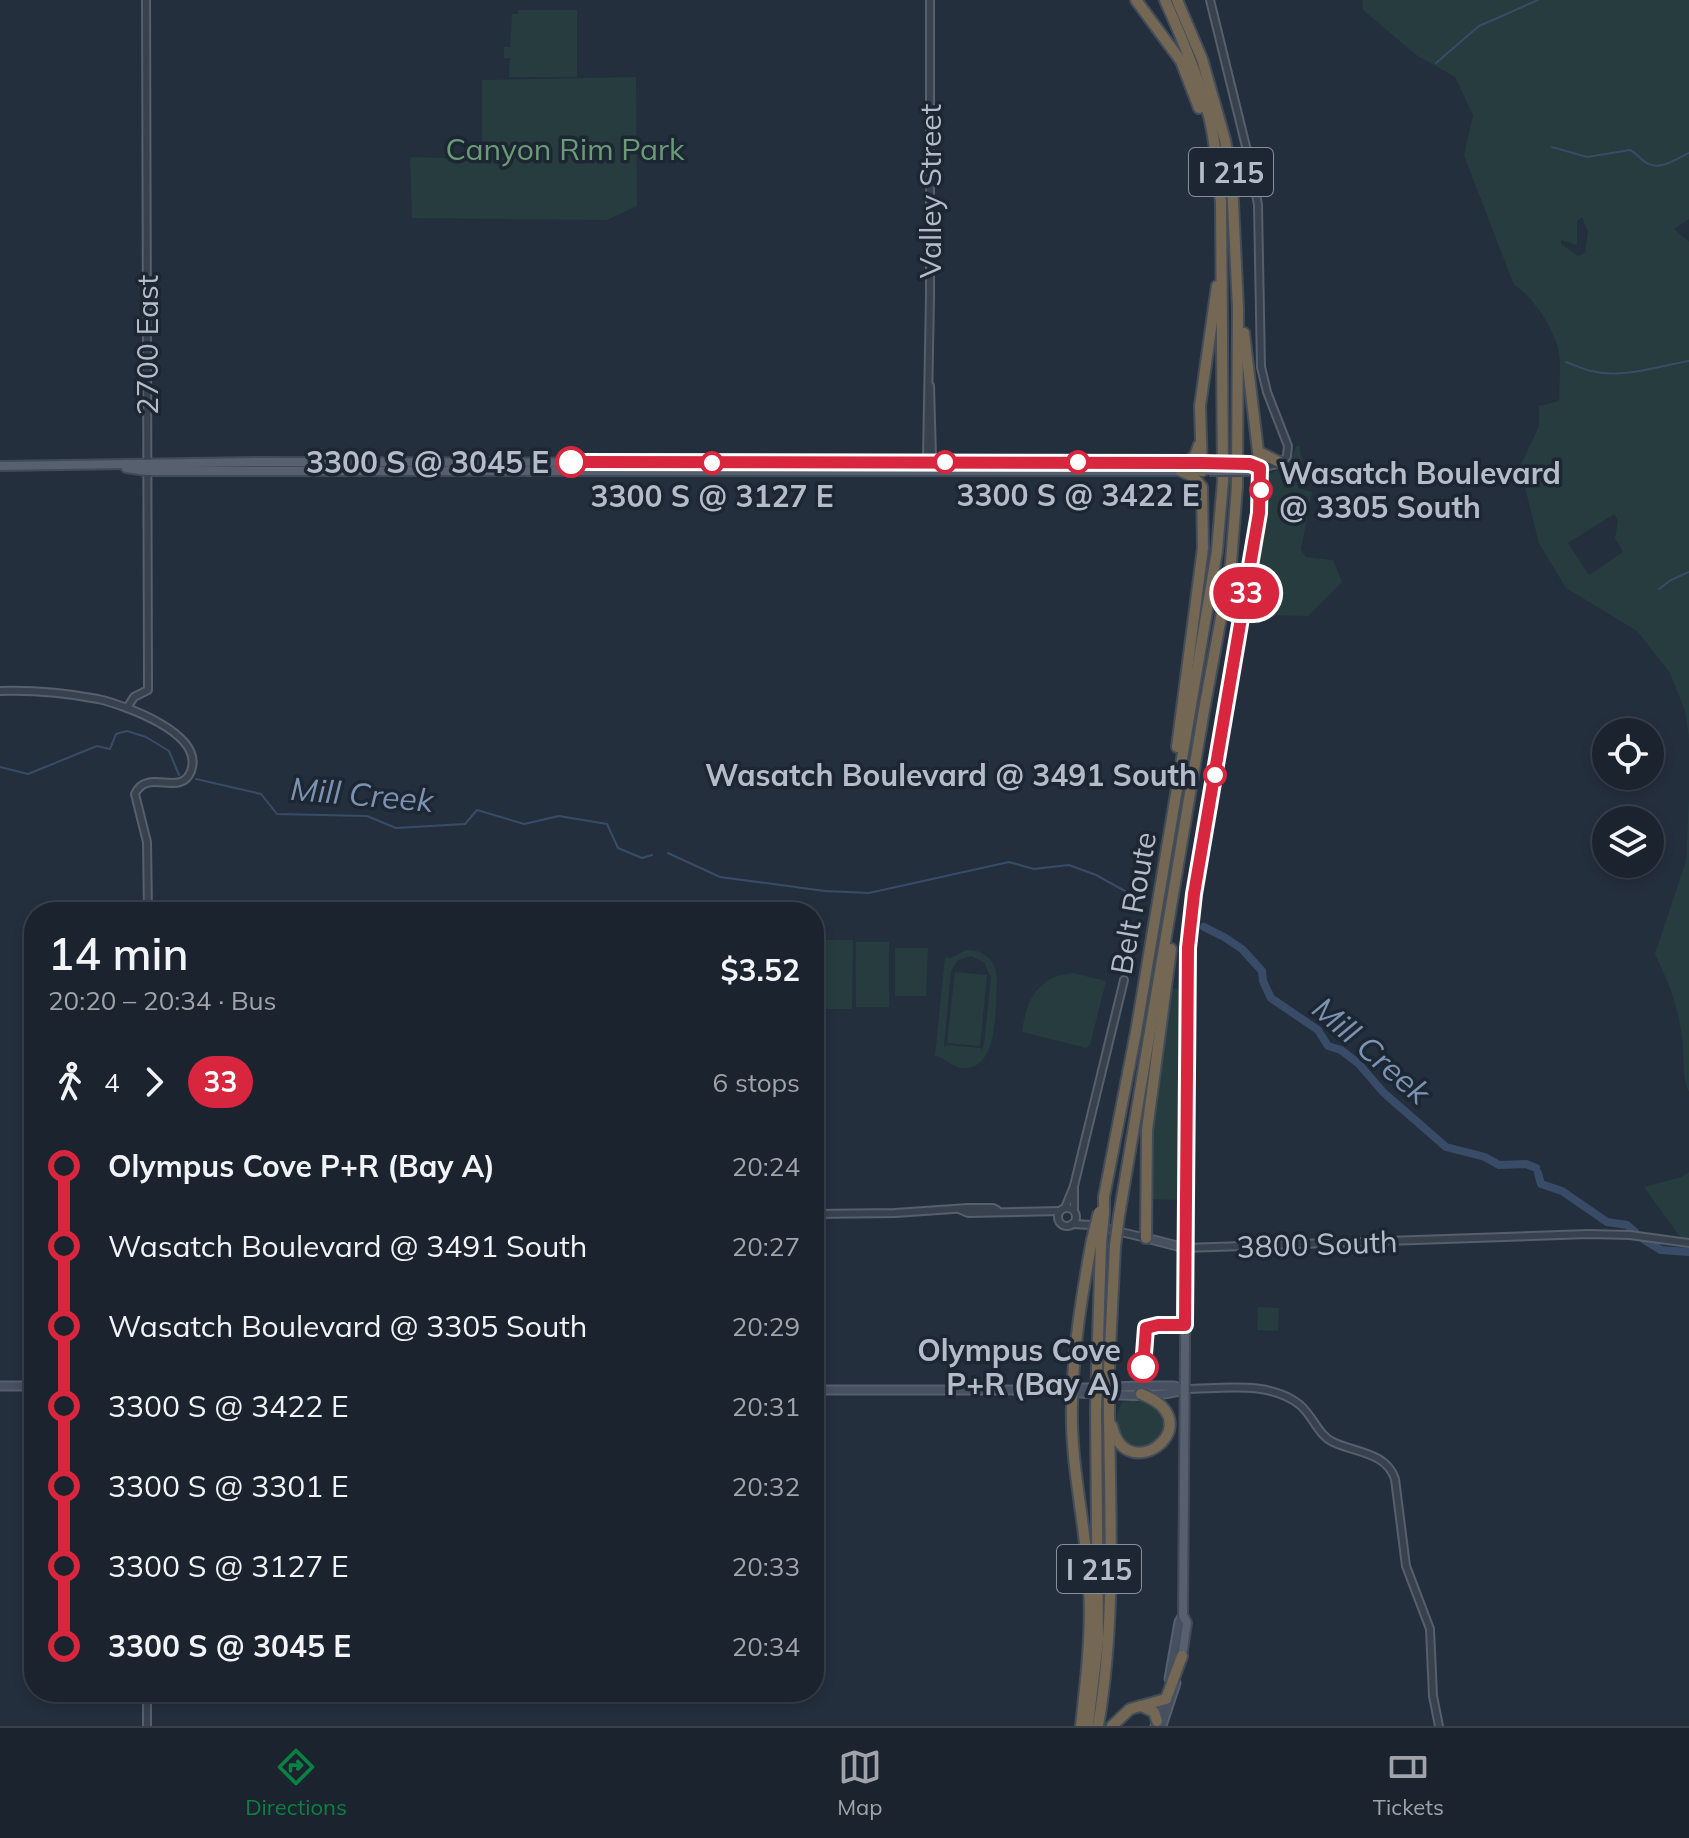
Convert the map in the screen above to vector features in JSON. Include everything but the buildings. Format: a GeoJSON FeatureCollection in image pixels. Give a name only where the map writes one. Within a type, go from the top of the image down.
{"type":"FeatureCollection","features":[{"type":"Feature","properties":{"kind":"highway"},"geometry":{"type":"LineString","coordinates":[[1136,0],[1181,61],[1216,157]]}},
{"type":"Feature","properties":{"kind":"highway","name":"Belt Route"},"geometry":{"type":"LineString","coordinates":[[1088,1726],[1098,1641],[1097,1242],[1136,1032],[1222,508],[1223,316],[1221,202],[1216,157],[1210,119],[1192,62],[1165,0]]}},
{"type":"Feature","properties":{"kind":"highway","name":"Belt Route"},"geometry":{"type":"LineString","coordinates":[[1098,1726],[1110,1598],[1109,1369],[1115,1246],[1183,829],[1231,563],[1237,486],[1238,308],[1232,182],[1225,140],[1202,59],[1177,0]]}},
{"type":"Feature","properties":{"kind":"highway"},"geometry":{"type":"LineString","coordinates":[[1185,0],[1202,59]]}},
{"type":"Feature","properties":{"kind":"highway"},"geometry":{"type":"LineString","coordinates":[[1167,847],[1175,760],[1203,548],[1202,487],[1183,467],[1195,456],[1200,435],[1221,240]]}},
{"type":"Feature","properties":{"kind":"highway"},"geometry":{"type":"LineString","coordinates":[[1238,308],[1243,321],[1259,452],[1253,467]]}},
{"type":"Feature","properties":{"kind":"highway"},"geometry":{"type":"LineString","coordinates":[[1200,435],[1205,467]]}},
{"type":"Feature","properties":{"kind":"highway"},"geometry":{"type":"LineString","coordinates":[[1259,452],[1281,463]]}},
{"type":"Feature","properties":{"kind":"highway"},"geometry":{"type":"LineString","coordinates":[[1146,1238],[1147,1130],[1183,829]]}},
{"type":"Feature","properties":{"kind":"highway"},"geometry":{"type":"LineString","coordinates":[[1081,1726],[1089,1638],[1089,1586],[1076,1474],[1073,1389],[1077,1329],[1097,1242]]}},
{"type":"Feature","properties":{"kind":"highway"},"geometry":{"type":"LineString","coordinates":[[1109,1412],[1114,1436],[1120,1444],[1138,1453],[1154,1451],[1166,1440],[1170,1422],[1164,1408],[1141,1394]]}},
{"type":"Feature","properties":{"kind":"highway"},"geometry":{"type":"LineString","coordinates":[[1112,1726],[1123,1713],[1164,1700],[1170,1693],[1182,1656]]}},
{"type":"Feature","properties":{"kind":"highway"},"geometry":{"type":"LineString","coordinates":[[1139,1706],[1154,1712],[1158,1724]]}},
{"type":"Feature","properties":{"kind":"main road"},"geometry":{"type":"LineString","coordinates":[[147,467],[930,462],[1253,467],[1258,521],[1189,938],[1183,1615],[1187,1623],[1171,1702],[1158,1724]]}},
{"type":"Feature","properties":{"kind":"main road"},"geometry":{"type":"LineString","coordinates":[[0,466],[937,472],[1183,467]]}},
{"type":"Feature","properties":{"kind":"main road"},"geometry":{"type":"LineString","coordinates":[[1146,1238],[1185,1248]]}},
{"type":"Feature","properties":{"kind":"main road"},"geometry":{"type":"LineString","coordinates":[[0,1386],[24,1386]]}},
{"type":"Feature","properties":{"kind":"main road"},"geometry":{"type":"LineString","coordinates":[[824,1390],[1073,1389],[1080,1386],[1174,1386],[1185,1389]]}},
{"type":"Feature","properties":{"kind":"main road"},"geometry":{"type":"LineString","coordinates":[[1073,1389],[1080,1393],[1174,1394],[1185,1389]]}},
{"type":"Feature","properties":{"kind":"main road"},"geometry":{"type":"LineString","coordinates":[[1158,1724],[1183,1615]]}},
{"type":"Feature","properties":{"kind":"street","name":"2700 East"},"geometry":{"type":"LineString","coordinates":[[127,708],[139,693],[148,690],[146,0]]}},
{"type":"Feature","properties":{"kind":"street","name":"Valley Street"},"geometry":{"type":"LineString","coordinates":[[930,0],[927,457],[930,462]]}},
{"type":"Feature","properties":{"kind":"street"},"geometry":{"type":"LineString","coordinates":[[1210,0],[1258,205],[1261,367],[1267,392],[1288,446],[1287,456],[1281,463],[1253,467]]}},
{"type":"Feature","properties":{"kind":"street"},"geometry":{"type":"LineString","coordinates":[[930,462],[937,472]]}},
{"type":"Feature","properties":{"kind":"street"},"geometry":{"type":"LineString","coordinates":[[0,691],[83,697],[127,708],[179,735],[190,751],[192,769],[179,783],[147,782],[136,790],[147,842],[148,902]]}},
{"type":"Feature","properties":{"kind":"street"},"geometry":{"type":"LineString","coordinates":[[1058,1219],[1074,1186],[1124,980]]}},
{"type":"Feature","properties":{"kind":"street"},"geometry":{"type":"LineString","coordinates":[[1072,1224],[1075,1213],[1074,1186]]}},
{"type":"Feature","properties":{"kind":"street"},"geometry":{"type":"LineString","coordinates":[[961,1210],[1039,1212],[1063,1209],[1090,1221],[1092,1225]]}},
{"type":"Feature","properties":{"kind":"street"},"geometry":{"type":"LineString","coordinates":[[824,1214],[997,1210]]}},
{"type":"Feature","properties":{"kind":"street"},"geometry":{"type":"LineString","coordinates":[[1039,1212],[1058,1219],[1064,1226],[1092,1225],[1146,1238]]}},
{"type":"Feature","properties":{"kind":"street","name":"3800 South"},"geometry":{"type":"LineString","coordinates":[[1185,1248],[1613,1234],[1689,1243]]}},
{"type":"Feature","properties":{"kind":"street"},"geometry":{"type":"LineString","coordinates":[[1185,1389],[1254,1389],[1282,1395],[1303,1408],[1328,1439],[1375,1456],[1389,1467],[1395,1479],[1406,1566],[1430,1629],[1433,1696],[1439,1726]]}},
{"type":"Feature","properties":{"kind":"street"},"geometry":{"type":"LineString","coordinates":[[147,1702],[147,1726]]}},
{"type":"Feature","properties":{"kind":"green space"},"geometry":{"type":"Polygon","coordinates":[[[1362,0],[1689,0],[1689,219],[1674,229],[1689,242],[1689,738],[1685,711],[1670,673],[1637,631],[1566,588],[1539,543],[1525,487],[1515,477],[1539,426],[1539,406],[1559,401],[1559,354],[1541,313],[1514,285],[1464,155],[1473,115],[1455,77],[1416,55],[1363,10],[1362,0]],[[1582,217],[1577,221],[1577,245],[1561,240],[1561,244],[1578,256],[1585,253],[1588,232],[1582,217]],[[1614,514],[1568,543],[1589,575],[1623,552],[1615,538],[1618,521],[1614,514]]]}},
{"type":"Feature","properties":{"kind":"green space"},"geometry":{"type":"Polygon","coordinates":[[[518,10],[577,10],[577,77],[509,77],[510,58],[504,58],[504,47],[510,47],[512,14],[518,14],[518,10]]]}},
{"type":"Feature","properties":{"kind":"green space","name":"Canyon Rim Park"},"geometry":{"type":"Polygon","coordinates":[[[636,77],[637,206],[607,220],[412,218],[410,157],[482,159],[482,80],[636,77]]]}},
{"type":"Feature","properties":{"kind":"green space"},"geometry":{"type":"Polygon","coordinates":[[[1299,445],[1302,459],[1298,488],[1312,492],[1301,550],[1306,557],[1333,560],[1342,582],[1308,616],[1249,615],[1268,508],[1269,474],[1288,466],[1299,445]]]}},
{"type":"Feature","properties":{"kind":"green space"},"geometry":{"type":"Polygon","coordinates":[[[1689,797],[1689,1092],[1678,1014],[1655,954],[1686,861],[1689,797]]]}},
{"type":"Feature","properties":{"kind":"green space"},"geometry":{"type":"Polygon","coordinates":[[[824,940],[853,940],[852,1009],[824,1009],[824,940]]]}},
{"type":"Feature","properties":{"kind":"green space"},"geometry":{"type":"Polygon","coordinates":[[[856,942],[889,942],[889,1007],[856,1007],[856,942]]]}},
{"type":"Feature","properties":{"kind":"green space"},"geometry":{"type":"Polygon","coordinates":[[[895,948],[928,948],[926,996],[895,996],[895,948]]]}},
{"type":"Feature","properties":{"kind":"green space"},"geometry":{"type":"Polygon","coordinates":[[[966,950],[984,954],[992,961],[997,979],[995,1019],[989,1047],[984,1058],[975,1066],[963,1068],[935,1056],[945,957],[951,958],[966,950]],[[971,956],[958,960],[951,971],[945,1048],[946,1045],[981,1048],[981,1052],[991,978],[984,962],[971,956]]]}},
{"type":"Feature","properties":{"kind":"green space"},"geometry":{"type":"Polygon","coordinates":[[[955,972],[987,975],[980,1046],[947,1043],[955,972]]]}},
{"type":"Feature","properties":{"kind":"green space"},"geometry":{"type":"Polygon","coordinates":[[[1073,973],[1106,981],[1090,1045],[1086,1048],[1022,1032],[1027,1010],[1036,992],[1051,979],[1073,973]]]}},
{"type":"Feature","properties":{"kind":"green space"},"geometry":{"type":"Polygon","coordinates":[[[1169,988],[1181,989],[1177,1200],[1149,1199],[1150,1130],[1169,988]]]}},
{"type":"Feature","properties":{"kind":"green space"},"geometry":{"type":"Polygon","coordinates":[[[1689,1172],[1689,1238],[1681,1238],[1644,1187],[1689,1172]]]}},
{"type":"Feature","properties":{"kind":"green space"},"geometry":{"type":"Polygon","coordinates":[[[1258,1307],[1279,1308],[1278,1331],[1257,1330],[1258,1307]]]}},
{"type":"Feature","properties":{"kind":"green space"},"geometry":{"type":"Polygon","coordinates":[[[1138,1400],[1158,1409],[1164,1419],[1160,1440],[1141,1450],[1124,1443],[1117,1422],[1123,1402],[1138,1400]]]}},
{"type":"Feature","properties":{"kind":"waterway"},"geometry":{"type":"LineString","coordinates":[[1436,63],[1479,26],[1538,0]]}},
{"type":"Feature","properties":{"kind":"waterway"},"geometry":{"type":"LineString","coordinates":[[1552,147],[1587,157],[1630,150],[1656,166],[1689,153]]}},
{"type":"Feature","properties":{"kind":"waterway"},"geometry":{"type":"LineString","coordinates":[[1566,362],[1591,371],[1615,374],[1689,361]]}},
{"type":"Feature","properties":{"kind":"waterway"},"geometry":{"type":"LineString","coordinates":[[1659,589],[1689,572]]}},
{"type":"Feature","properties":{"kind":"waterway","name":"Mill Creek"},"geometry":{"type":"LineString","coordinates":[[0,767],[28,774],[97,746],[110,749],[116,734],[127,731],[146,737],[169,751],[179,775]]}},
{"type":"Feature","properties":{"kind":"waterway","name":"Mill Creek"},"geometry":{"type":"LineString","coordinates":[[196,779],[261,794],[277,814],[367,816],[396,828],[465,824],[477,810],[524,824],[559,816],[607,824],[618,848],[642,858],[652,855]]}},
{"type":"Feature","properties":{"kind":"waterway","name":"Mill Creek"},"geometry":{"type":"LineString","coordinates":[[668,853],[720,877],[825,891],[869,893],[1009,862],[1034,869],[1069,865],[1125,891]]}},
{"type":"Feature","properties":{"kind":"waterway","name":"Mill Creek"},"geometry":{"type":"LineString","coordinates":[[1204,927],[1242,949],[1262,971],[1271,998],[1318,1030],[1328,1046],[1341,1050],[1358,1063],[1384,1093],[1446,1147],[1485,1157],[1499,1165],[1526,1164],[1536,1168]]}},
{"type":"Feature","properties":{"kind":"waterway","name":"Mill Creek"},"geometry":{"type":"LineString","coordinates":[[1538,1173],[1541,1184],[1562,1191],[1607,1222],[1627,1225],[1635,1232]]}},
{"type":"Feature","properties":{"kind":"waterway","name":"Mill Creek"},"geometry":{"type":"LineString","coordinates":[[1643,1239],[1661,1250],[1689,1252]]}},
{"type":"Feature","properties":{"kind":"bus line","name":"33"},"geometry":{"type":"LineString","coordinates":[[571,462],[1202,463],[1250,464],[1260,468],[1259,513],[1194,894],[1188,948],[1185,1325],[1146,1328],[1143,1367]]}},
{"type":"Feature","properties":{"kind":"place","name":"3300 S @ 3045 E"},"geometry":{"type":"Point","coordinates":[571,462]}},
{"type":"Feature","properties":{"kind":"place","name":"3300 S @ 3422 E"},"geometry":{"type":"Point","coordinates":[1078,462]}},
{"type":"Feature","properties":{"kind":"place","name":"3300 S @ 3127 E"},"geometry":{"type":"Point","coordinates":[712,463]}},
{"type":"Feature","properties":{"kind":"place","name":"Wasatch Boulevard @ 3305 South"},"geometry":{"type":"Point","coordinates":[1261,490]}},
{"type":"Feature","properties":{"kind":"place","name":"Wasatch Boulevard @ 3491 South"},"geometry":{"type":"Point","coordinates":[1215,775]}},
{"type":"Feature","properties":{"kind":"place","name":"Olympus Cove P+R (Bay A)"},"geometry":{"type":"Point","coordinates":[1143,1367]}}]}
